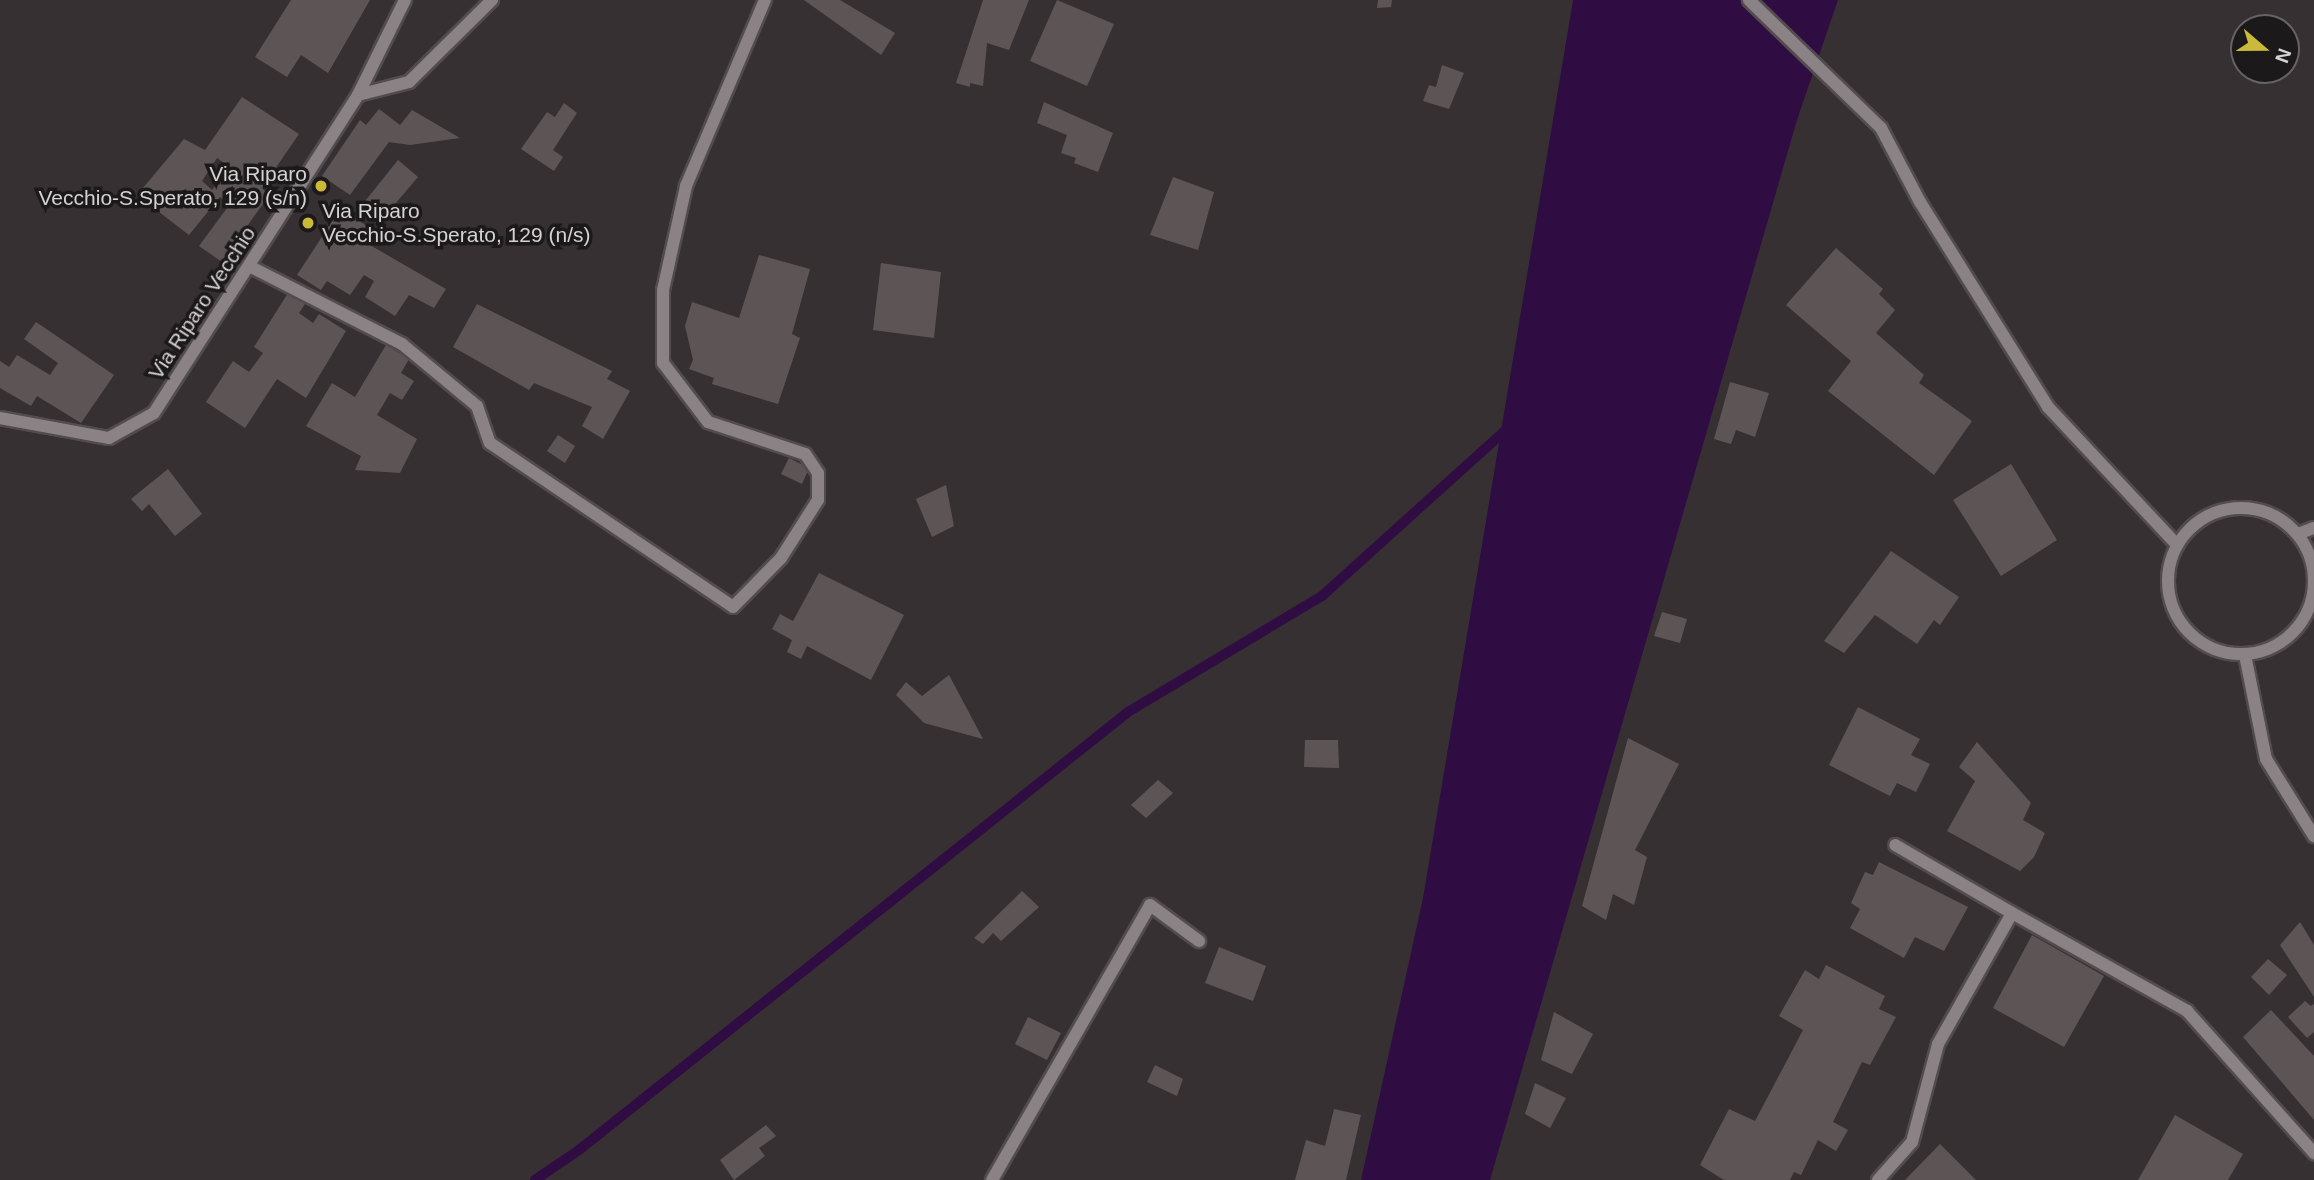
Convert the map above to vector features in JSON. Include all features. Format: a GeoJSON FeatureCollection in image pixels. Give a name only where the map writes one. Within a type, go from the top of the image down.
{"type":"FeatureCollection","features":[{"type":"Feature","properties":{"kind":"street","name":"Via Riparo Vecchio"},"geometry":{"type":"LineString","coordinates":[[0,418],[109,438],[154,414],[358,95],[405,0]]}},
{"type":"Feature","properties":{"kind":"street"},"geometry":{"type":"LineString","coordinates":[[358,95],[409,82],[492,0]]}},
{"type":"Feature","properties":{"kind":"street"},"geometry":{"type":"LineString","coordinates":[[248,266],[402,344],[477,406],[490,443],[733,607],[781,558],[818,500],[818,473],[805,454],[708,422],[663,363],[663,290],[686,186],[765,0]]}},
{"type":"Feature","properties":{"kind":"street"},"geometry":{"type":"LineString","coordinates":[[1749,0],[1881,128],[1920,202],[2048,407],[2176,545]]}},
{"type":"Feature","properties":{"kind":"street"},"geometry":{"type":"LineString","coordinates":[[2234,507],[2270,512],[2298,534],[2313,562],[2314,595],[2301,625],[2276,646],[2245,655],[2214,650],[2188,633],[2170,596],[2168,575],[2176,545],[2201,519],[2234,507]]}},
{"type":"Feature","properties":{"kind":"street"},"geometry":{"type":"LineString","coordinates":[[2298,534],[2314,528]]}},
{"type":"Feature","properties":{"kind":"street"},"geometry":{"type":"LineString","coordinates":[[2245,655],[2266,759],[2314,836]]}},
{"type":"Feature","properties":{"kind":"street"},"geometry":{"type":"LineString","coordinates":[[1895,845],[2012,914],[2187,1011],[2314,1153]]}},
{"type":"Feature","properties":{"kind":"street"},"geometry":{"type":"LineString","coordinates":[[992,1180],[1150,905],[1199,941]]}},
{"type":"Feature","properties":{"kind":"street"},"geometry":{"type":"LineString","coordinates":[[1878,1180],[1912,1142],[1938,1044],[2012,914]]}},
{"type":"Feature","properties":{"kind":"shaded area"},"geometry":{"type":"Polygon","coordinates":[[[1573,0],[1838,0],[1797,120],[1490,1180],[1361,1180],[1423,898],[1573,0]]]}},
{"type":"Feature","properties":{"kind":"building"},"geometry":{"type":"Polygon","coordinates":[[[291,0],[370,0],[328,73],[301,55],[287,77],[255,57],[291,0]]]}},
{"type":"Feature","properties":{"kind":"building"},"geometry":{"type":"Polygon","coordinates":[[[804,0],[840,0],[895,33],[881,55],[804,0]]]}},
{"type":"Feature","properties":{"kind":"building"},"geometry":{"type":"Polygon","coordinates":[[[983,0],[1029,0],[1009,50],[987,43],[983,86],[970,83],[970,87],[956,83],[983,0]]]}},
{"type":"Feature","properties":{"kind":"building"},"geometry":{"type":"Polygon","coordinates":[[[1057,0],[1114,24],[1087,86],[1030,61],[1057,0]]]}},
{"type":"Feature","properties":{"kind":"building"},"geometry":{"type":"Polygon","coordinates":[[[1378,0],[1392,0],[1391,7],[1377,8],[1378,0]]]}},
{"type":"Feature","properties":{"kind":"building"},"geometry":{"type":"Polygon","coordinates":[[[1442,65],[1464,73],[1449,109],[1423,101],[1429,85],[1436,87],[1442,65]]]}},
{"type":"Feature","properties":{"kind":"building"},"geometry":{"type":"Polygon","coordinates":[[[242,97],[299,134],[262,188],[269,195],[222,262],[199,246],[230,204],[220,197],[189,235],[137,195],[184,139],[205,150],[242,97]],[[217,158],[202,181],[212,190],[230,167],[217,158]]]}},
{"type":"Feature","properties":{"kind":"building"},"geometry":{"type":"Polygon","coordinates":[[[1044,102],[1113,133],[1098,172],[1074,163],[1076,158],[1061,153],[1067,135],[1037,123],[1044,102]]]}},
{"type":"Feature","properties":{"kind":"building"},"geometry":{"type":"Polygon","coordinates":[[[564,103],[577,113],[553,150],[563,157],[554,171],[521,149],[547,112],[555,117],[564,103]]]}},
{"type":"Feature","properties":{"kind":"building"},"geometry":{"type":"Polygon","coordinates":[[[379,109],[400,125],[412,110],[460,138],[410,145],[389,142],[350,195],[322,176],[360,120],[366,125],[379,109]]]}},
{"type":"Feature","properties":{"kind":"building"},"geometry":{"type":"Polygon","coordinates":[[[398,160],[418,177],[378,224],[358,210],[398,160]]]}},
{"type":"Feature","properties":{"kind":"building"},"geometry":{"type":"Polygon","coordinates":[[[1173,177],[1214,192],[1198,250],[1150,235],[1173,177]]]}},
{"type":"Feature","properties":{"kind":"building"},"geometry":{"type":"Polygon","coordinates":[[[347,212],[371,229],[363,241],[446,289],[434,308],[409,295],[395,316],[365,297],[374,281],[364,275],[350,295],[327,281],[321,290],[297,275],[333,220],[339,223],[347,212]]]}},
{"type":"Feature","properties":{"kind":"building"},"geometry":{"type":"Polygon","coordinates":[[[1836,248],[1883,289],[1879,294],[1895,310],[1876,333],[1924,375],[1919,383],[1972,421],[1934,475],[1828,391],[1851,361],[1786,305],[1836,248]]]}},
{"type":"Feature","properties":{"kind":"building"},"geometry":{"type":"Polygon","coordinates":[[[759,255],[810,269],[792,334],[800,338],[778,404],[712,384],[714,378],[689,369],[693,360],[685,326],[692,302],[739,318],[759,255]]]}},
{"type":"Feature","properties":{"kind":"building"},"geometry":{"type":"Polygon","coordinates":[[[881,263],[941,272],[934,338],[873,330],[881,263]]]}},
{"type":"Feature","properties":{"kind":"building"},"geometry":{"type":"Polygon","coordinates":[[[288,293],[305,304],[299,313],[313,323],[319,314],[346,331],[306,398],[277,379],[245,428],[206,402],[233,361],[249,372],[263,353],[254,347],[288,293]]]}},
{"type":"Feature","properties":{"kind":"building"},"geometry":{"type":"Polygon","coordinates":[[[477,304],[612,371],[607,379],[630,391],[603,439],[582,426],[592,407],[534,383],[529,390],[453,347],[477,304]]]}},
{"type":"Feature","properties":{"kind":"building"},"geometry":{"type":"Polygon","coordinates":[[[36,322],[114,375],[81,423],[37,396],[31,406],[0,388],[0,361],[9,367],[17,355],[50,375],[58,363],[24,339],[36,322]]]}},
{"type":"Feature","properties":{"kind":"building"},"geometry":{"type":"Polygon","coordinates":[[[386,345],[409,359],[401,373],[414,381],[402,400],[390,393],[377,415],[417,439],[400,473],[355,470],[361,456],[306,426],[332,383],[355,397],[386,345]]]}},
{"type":"Feature","properties":{"kind":"building"},"geometry":{"type":"Polygon","coordinates":[[[1730,382],[1769,393],[1755,437],[1736,430],[1731,444],[1714,439],[1730,382]]]}},
{"type":"Feature","properties":{"kind":"building"},"geometry":{"type":"Polygon","coordinates":[[[558,435],[575,446],[565,463],[547,451],[558,435]]]}},
{"type":"Feature","properties":{"kind":"building"},"geometry":{"type":"Polygon","coordinates":[[[789,458],[809,468],[802,484],[781,474],[789,458]]]}},
{"type":"Feature","properties":{"kind":"building"},"geometry":{"type":"Polygon","coordinates":[[[2011,464],[2057,540],[2001,576],[1953,500],[2011,464]]]}},
{"type":"Feature","properties":{"kind":"building"},"geometry":{"type":"Polygon","coordinates":[[[168,469],[202,514],[175,536],[149,504],[142,511],[131,499],[168,469]]]}},
{"type":"Feature","properties":{"kind":"building"},"geometry":{"type":"Polygon","coordinates":[[[946,485],[954,526],[932,537],[916,499],[946,485]]]}},
{"type":"Feature","properties":{"kind":"building"},"geometry":{"type":"Polygon","coordinates":[[[1891,551],[1959,597],[1940,625],[1934,620],[1917,644],[1875,615],[1844,653],[1824,641],[1891,551]]]}},
{"type":"Feature","properties":{"kind":"building"},"geometry":{"type":"Polygon","coordinates":[[[819,573],[904,615],[871,680],[807,646],[801,659],[787,652],[792,640],[772,629],[780,614],[793,621],[819,573]]]}},
{"type":"Feature","properties":{"kind":"building"},"geometry":{"type":"Polygon","coordinates":[[[1662,612],[1687,619],[1680,643],[1654,636],[1662,612]]]}},
{"type":"Feature","properties":{"kind":"building"},"geometry":{"type":"Polygon","coordinates":[[[949,675],[983,739],[924,723],[896,695],[906,682],[922,696],[949,675]]]}},
{"type":"Feature","properties":{"kind":"building"},"geometry":{"type":"Polygon","coordinates":[[[1858,707],[1920,739],[1911,755],[1930,764],[1916,792],[1897,783],[1890,796],[1829,765],[1858,707]]]}},
{"type":"Feature","properties":{"kind":"building"},"geometry":{"type":"Polygon","coordinates":[[[1628,738],[1679,764],[1635,850],[1647,857],[1634,905],[1613,894],[1606,920],[1582,906],[1628,738]]]}},
{"type":"Feature","properties":{"kind":"building"},"geometry":{"type":"Polygon","coordinates":[[[1305,740],[1338,740],[1339,768],[1304,767],[1305,740]]]}},
{"type":"Feature","properties":{"kind":"building"},"geometry":{"type":"Polygon","coordinates":[[[1977,742],[2031,803],[2023,820],[2045,833],[2034,857],[2020,871],[1947,831],[1975,781],[1959,767],[1977,742]]]}},
{"type":"Feature","properties":{"kind":"building"},"geometry":{"type":"Polygon","coordinates":[[[1158,780],[1173,793],[1146,818],[1131,805],[1158,780]]]}},
{"type":"Feature","properties":{"kind":"building"},"geometry":{"type":"Polygon","coordinates":[[[1879,862],[1968,907],[1944,951],[1915,937],[1904,958],[1850,928],[1860,909],[1851,903],[1865,872],[1873,875],[1879,862]]]}},
{"type":"Feature","properties":{"kind":"building"},"geometry":{"type":"Polygon","coordinates":[[[1022,891],[1039,907],[1001,941],[993,933],[983,944],[974,938],[1022,891]]]}},
{"type":"Feature","properties":{"kind":"building"},"geometry":{"type":"Polygon","coordinates":[[[2300,922],[2314,945],[2314,997],[2280,945],[2300,922]]]}},
{"type":"Feature","properties":{"kind":"building"},"geometry":{"type":"Polygon","coordinates":[[[2032,935],[2104,976],[2064,1047],[1993,1008],[2032,935]]]}},
{"type":"Feature","properties":{"kind":"building"},"geometry":{"type":"Polygon","coordinates":[[[1219,947],[1266,966],[1253,1001],[1205,983],[1219,947]]]}},
{"type":"Feature","properties":{"kind":"building"},"geometry":{"type":"Polygon","coordinates":[[[2268,959],[2287,975],[2269,995],[2251,977],[2268,959]]]}},
{"type":"Feature","properties":{"kind":"building"},"geometry":{"type":"Polygon","coordinates":[[[1826,965],[1885,996],[1879,1009],[1896,1017],[1870,1065],[1862,1062],[1833,1122],[1848,1130],[1836,1151],[1818,1140],[1801,1175],[1794,1172],[1790,1180],[1724,1180],[1700,1165],[1729,1109],[1755,1121],[1803,1030],[1779,1016],[1805,970],[1819,979],[1826,965]]]}},
{"type":"Feature","properties":{"kind":"building"},"geometry":{"type":"Polygon","coordinates":[[[2305,1001],[2311,1006],[2314,1004],[2314,1032],[2307,1038],[2288,1017],[2305,1001]]]}},
{"type":"Feature","properties":{"kind":"building"},"geometry":{"type":"Polygon","coordinates":[[[2271,1010],[2314,1056],[2314,1120],[2243,1037],[2271,1010]]]}},
{"type":"Feature","properties":{"kind":"building"},"geometry":{"type":"Polygon","coordinates":[[[1554,1012],[1593,1034],[1572,1074],[1541,1060],[1554,1012]]]}},
{"type":"Feature","properties":{"kind":"building"},"geometry":{"type":"Polygon","coordinates":[[[1028,1017],[1061,1033],[1047,1060],[1015,1044],[1028,1017]]]}},
{"type":"Feature","properties":{"kind":"building"},"geometry":{"type":"Polygon","coordinates":[[[1155,1065],[1183,1079],[1177,1096],[1147,1082],[1155,1065]]]}},
{"type":"Feature","properties":{"kind":"building"},"geometry":{"type":"Polygon","coordinates":[[[1535,1083],[1566,1098],[1550,1128],[1525,1114],[1535,1083]]]}},
{"type":"Feature","properties":{"kind":"building"},"geometry":{"type":"Polygon","coordinates":[[[1334,1109],[1361,1115],[1346,1180],[1295,1180],[1306,1140],[1325,1146],[1334,1109]]]}},
{"type":"Feature","properties":{"kind":"building"},"geometry":{"type":"Polygon","coordinates":[[[2175,1115],[2243,1154],[2228,1180],[2138,1180],[2175,1115]]]}},
{"type":"Feature","properties":{"kind":"building"},"geometry":{"type":"Polygon","coordinates":[[[766,1125],[776,1136],[759,1148],[765,1156],[734,1180],[720,1160],[766,1125]]]}},
{"type":"Feature","properties":{"kind":"building"},"geometry":{"type":"Polygon","coordinates":[[[1940,1144],[1976,1180],[1905,1180],[1940,1144]]]}},
{"type":"Feature","properties":{"kind":"waterway"},"geometry":{"type":"LineString","coordinates":[[535,1180],[579,1150],[1128,712],[1322,596],[1508,428]]}},
{"type":"Feature","properties":{"kind":"place","name":"Via Riparo Vecchio-S.Sperato, 129 (s/n)"},"geometry":{"type":"Point","coordinates":[321,186]}},
{"type":"Feature","properties":{"kind":"place","name":"Via Riparo Vecchio-S.Sperato, 129 (n/s)"},"geometry":{"type":"Point","coordinates":[308,223]}}]}
